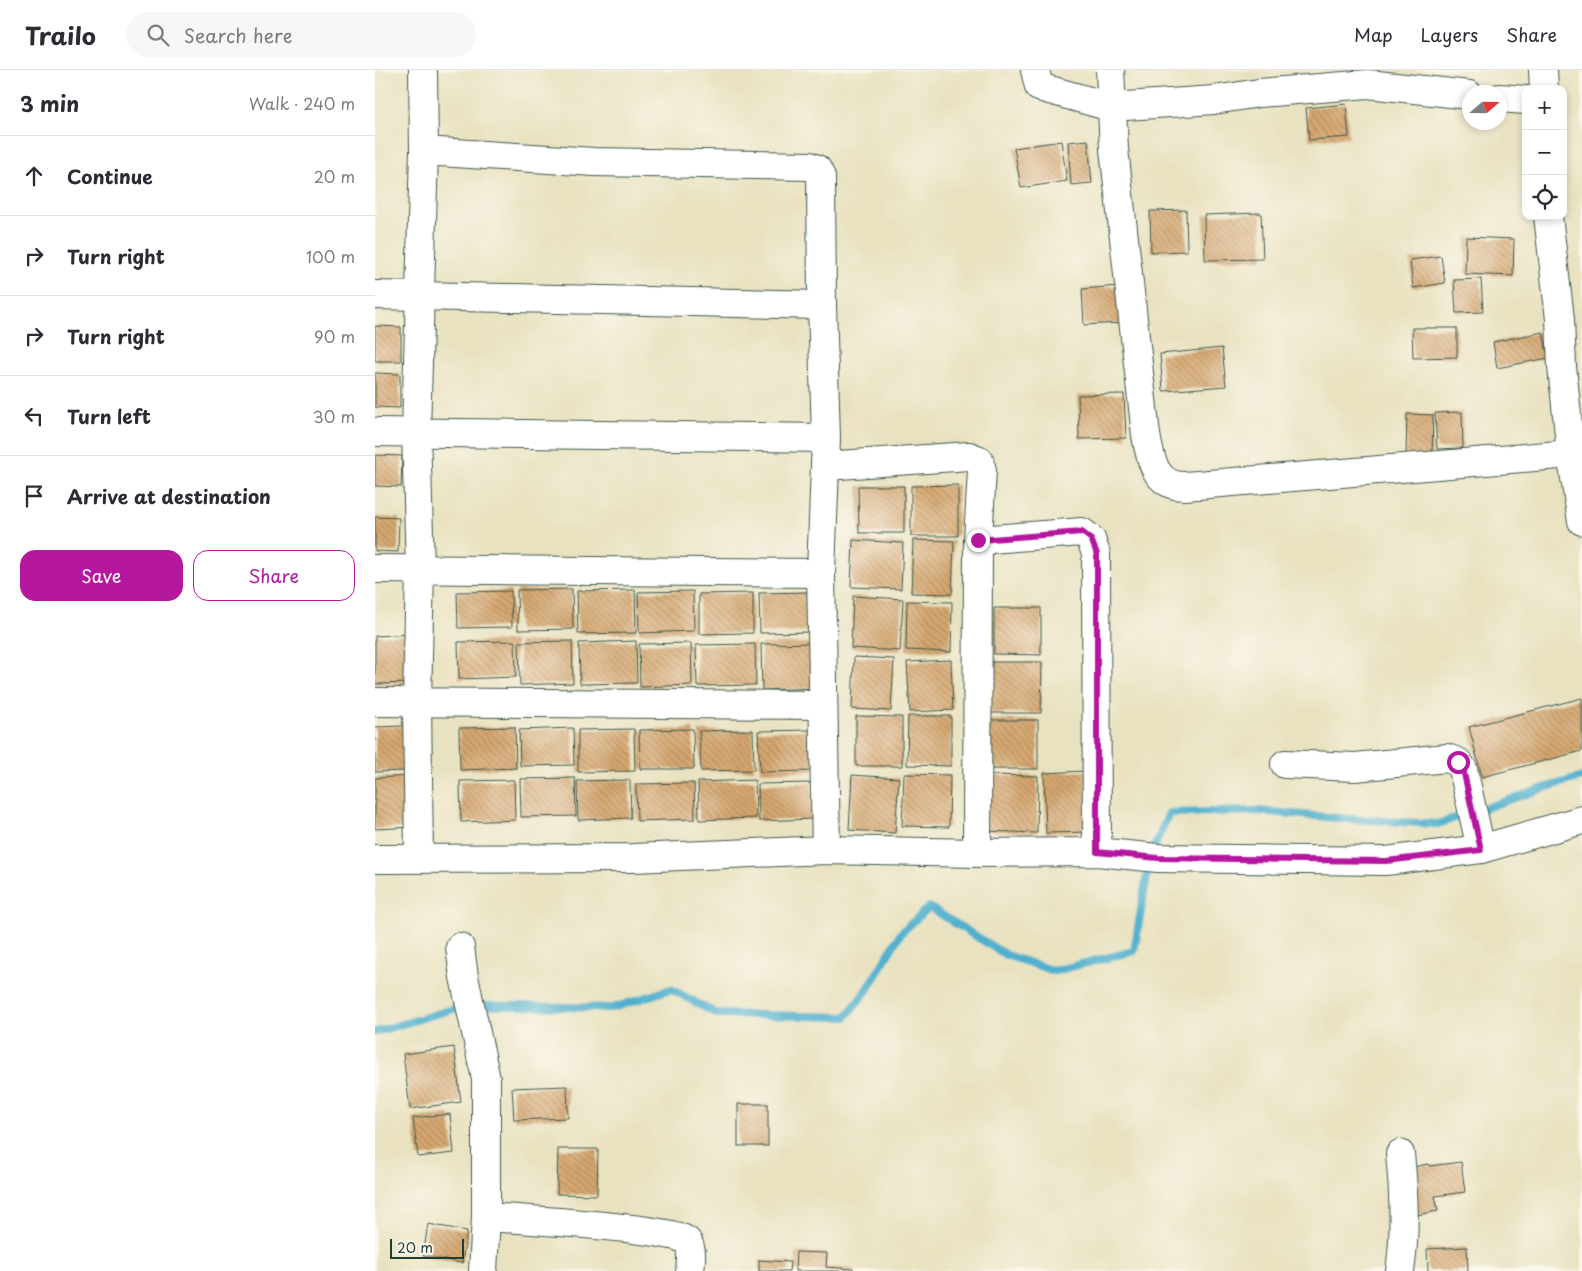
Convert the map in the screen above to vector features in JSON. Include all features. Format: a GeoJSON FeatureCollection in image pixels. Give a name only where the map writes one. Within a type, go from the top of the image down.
{"type":"FeatureCollection","features":[{"type":"Feature","properties":{"kind":"street"},"geometry":{"type":"LineString","coordinates":[[419,858],[417,702],[420,569],[417,432],[424,151],[423,70]]}},
{"type":"Feature","properties":{"kind":"street"},"geometry":{"type":"LineString","coordinates":[[1035,70],[1039,87],[1111,107],[1214,100],[1259,93],[1368,84],[1462,94]]}},
{"type":"Feature","properties":{"kind":"street"},"geometry":{"type":"LineString","coordinates":[[1110,70],[1114,149],[1149,457],[1157,472],[1167,482],[1177,486],[1185,486],[1571,454]]}},
{"type":"Feature","properties":{"kind":"street"},"geometry":{"type":"LineString","coordinates":[[1543,70],[1544,85]]}},
{"type":"Feature","properties":{"kind":"street"},"geometry":{"type":"LineString","coordinates":[[1507,99],[1522,100]]}},
{"type":"Feature","properties":{"kind":"street"},"geometry":{"type":"LineString","coordinates":[[424,151],[594,162],[810,166],[817,169],[821,177],[826,438],[821,573],[826,850]]}},
{"type":"Feature","properties":{"kind":"street"},"geometry":{"type":"LineString","coordinates":[[1550,220],[1571,317],[1562,367],[1571,454],[1582,521]]}},
{"type":"Feature","properties":{"kind":"street"},"geometry":{"type":"LineString","coordinates":[[375,295],[822,305]]}},
{"type":"Feature","properties":{"kind":"street"},"geometry":{"type":"LineString","coordinates":[[375,432],[826,438]]}},
{"type":"Feature","properties":{"kind":"street"},"geometry":{"type":"LineString","coordinates":[[825,466],[969,456],[979,460],[982,470],[978,540],[977,853]]}},
{"type":"Feature","properties":{"kind":"street"},"geometry":{"type":"LineString","coordinates":[[978,540],[1082,532],[1091,539],[1097,554],[1097,852]]}},
{"type":"Feature","properties":{"kind":"street"},"geometry":{"type":"LineString","coordinates":[[375,569],[821,573]]}},
{"type":"Feature","properties":{"kind":"street"},"geometry":{"type":"LineString","coordinates":[[375,702],[823,705]]}},
{"type":"Feature","properties":{"kind":"street"},"geometry":{"type":"LineString","coordinates":[[1285,764],[1355,767],[1447,758],[1458,762],[1463,769],[1480,842]]}},
{"type":"Feature","properties":{"kind":"street"},"geometry":{"type":"LineString","coordinates":[[375,859],[633,858],[826,850],[977,853],[1097,852],[1147,857],[1386,861],[1582,820]]}},
{"type":"Feature","properties":{"kind":"street"},"geometry":{"type":"LineString","coordinates":[[460,947],[464,977],[486,1079],[486,1249],[483,1271]]}},
{"type":"Feature","properties":{"kind":"street"},"geometry":{"type":"LineString","coordinates":[[1399,1154],[1404,1200],[1404,1248],[1400,1271]]}},
{"type":"Feature","properties":{"kind":"street"},"geometry":{"type":"LineString","coordinates":[[486,1217],[650,1231],[680,1236],[686,1240],[689,1246],[690,1271]]}},
{"type":"Feature","properties":{"kind":"building"},"geometry":{"type":"Polygon","coordinates":[[[1346,104],[1349,137],[1309,140],[1306,108],[1346,104]]]}},
{"type":"Feature","properties":{"kind":"building"},"geometry":{"type":"Polygon","coordinates":[[[1088,140],[1092,183],[1071,185],[1068,142],[1088,140]]]}},
{"type":"Feature","properties":{"kind":"building"},"geometry":{"type":"Polygon","coordinates":[[[1061,141],[1067,181],[1021,188],[1014,148],[1061,141]]]}},
{"type":"Feature","properties":{"kind":"building"},"geometry":{"type":"Polygon","coordinates":[[[1186,210],[1187,251],[1151,252],[1150,211],[1186,210]]]}},
{"type":"Feature","properties":{"kind":"building"},"geometry":{"type":"Polygon","coordinates":[[[1261,213],[1263,259],[1205,260],[1204,215],[1261,213]]]}},
{"type":"Feature","properties":{"kind":"building"},"geometry":{"type":"Polygon","coordinates":[[[1466,237],[1514,239],[1513,276],[1465,274],[1466,237]]]}},
{"type":"Feature","properties":{"kind":"building"},"geometry":{"type":"Polygon","coordinates":[[[1441,256],[1445,283],[1413,288],[1410,260],[1441,256]]]}},
{"type":"Feature","properties":{"kind":"building"},"geometry":{"type":"Polygon","coordinates":[[[1481,279],[1483,312],[1456,313],[1454,280],[1481,279]]]}},
{"type":"Feature","properties":{"kind":"building"},"geometry":{"type":"Polygon","coordinates":[[[1119,286],[1121,323],[1084,325],[1082,289],[1119,286]]]}},
{"type":"Feature","properties":{"kind":"building"},"geometry":{"type":"Polygon","coordinates":[[[375,326],[401,327],[401,361],[375,361],[375,326]]]}},
{"type":"Feature","properties":{"kind":"building"},"geometry":{"type":"Polygon","coordinates":[[[1412,328],[1457,328],[1457,357],[1413,358],[1412,328]]]}},
{"type":"Feature","properties":{"kind":"building"},"geometry":{"type":"Polygon","coordinates":[[[1543,332],[1548,358],[1497,368],[1493,342],[1543,332]]]}},
{"type":"Feature","properties":{"kind":"building"},"geometry":{"type":"Polygon","coordinates":[[[1222,348],[1226,386],[1163,391],[1160,354],[1222,348]]]}},
{"type":"Feature","properties":{"kind":"building"},"geometry":{"type":"Polygon","coordinates":[[[375,373],[400,374],[400,408],[375,407],[375,373]]]}},
{"type":"Feature","properties":{"kind":"building"},"geometry":{"type":"Polygon","coordinates":[[[1124,394],[1126,438],[1079,439],[1078,395],[1124,394]]]}},
{"type":"Feature","properties":{"kind":"building"},"geometry":{"type":"Polygon","coordinates":[[[1462,412],[1463,448],[1437,449],[1435,413],[1462,412]]]}},
{"type":"Feature","properties":{"kind":"building"},"geometry":{"type":"Polygon","coordinates":[[[1407,414],[1433,415],[1432,457],[1406,456],[1407,414]]]}},
{"type":"Feature","properties":{"kind":"building"},"geometry":{"type":"Polygon","coordinates":[[[375,455],[402,456],[401,487],[375,486],[375,455]]]}},
{"type":"Feature","properties":{"kind":"building"},"geometry":{"type":"Polygon","coordinates":[[[958,485],[958,536],[911,536],[911,486],[958,485]]]}},
{"type":"Feature","properties":{"kind":"building"},"geometry":{"type":"Polygon","coordinates":[[[858,486],[904,486],[904,533],[859,533],[858,486]]]}},
{"type":"Feature","properties":{"kind":"building"},"geometry":{"type":"Polygon","coordinates":[[[375,517],[399,518],[398,552],[375,551],[375,517]]]}},
{"type":"Feature","properties":{"kind":"building"},"geometry":{"type":"Polygon","coordinates":[[[853,540],[903,543],[901,589],[851,587],[853,540]]]}},
{"type":"Feature","properties":{"kind":"building"},"geometry":{"type":"Polygon","coordinates":[[[913,540],[954,541],[952,594],[911,593],[913,540]]]}},
{"type":"Feature","properties":{"kind":"building"},"geometry":{"type":"Polygon","coordinates":[[[572,589],[573,629],[518,630],[517,590],[572,589]]]}},
{"type":"Feature","properties":{"kind":"building"},"geometry":{"type":"Polygon","coordinates":[[[635,590],[636,633],[578,634],[577,591],[635,590]]]}},
{"type":"Feature","properties":{"kind":"building"},"geometry":{"type":"Polygon","coordinates":[[[511,591],[512,627],[458,628],[457,592],[511,591]]]}},
{"type":"Feature","properties":{"kind":"building"},"geometry":{"type":"Polygon","coordinates":[[[693,591],[694,631],[639,633],[638,592],[693,591]]]}},
{"type":"Feature","properties":{"kind":"building"},"geometry":{"type":"Polygon","coordinates":[[[811,592],[812,632],[760,633],[759,593],[811,592]]]}},
{"type":"Feature","properties":{"kind":"building"},"geometry":{"type":"Polygon","coordinates":[[[753,593],[753,633],[699,634],[699,594],[753,593]]]}},
{"type":"Feature","properties":{"kind":"building"},"geometry":{"type":"Polygon","coordinates":[[[853,596],[903,599],[900,651],[851,648],[853,596]]]}},
{"type":"Feature","properties":{"kind":"building"},"geometry":{"type":"Polygon","coordinates":[[[907,601],[952,602],[951,652],[906,650],[907,601]]]}},
{"type":"Feature","properties":{"kind":"building"},"geometry":{"type":"Polygon","coordinates":[[[994,608],[1041,608],[1041,655],[994,654],[994,608]]]}},
{"type":"Feature","properties":{"kind":"building"},"geometry":{"type":"Polygon","coordinates":[[[412,634],[414,683],[375,684],[375,636],[412,634]]]}},
{"type":"Feature","properties":{"kind":"building"},"geometry":{"type":"Polygon","coordinates":[[[515,641],[516,677],[459,679],[458,642],[515,641]]]}},
{"type":"Feature","properties":{"kind":"building"},"geometry":{"type":"Polygon","coordinates":[[[572,641],[573,683],[520,685],[519,642],[572,641]]]}},
{"type":"Feature","properties":{"kind":"building"},"geometry":{"type":"Polygon","coordinates":[[[636,641],[637,683],[580,684],[579,643],[636,641]]]}},
{"type":"Feature","properties":{"kind":"building"},"geometry":{"type":"Polygon","coordinates":[[[691,643],[692,685],[640,687],[639,644],[691,643]]]}},
{"type":"Feature","properties":{"kind":"building"},"geometry":{"type":"Polygon","coordinates":[[[818,643],[819,688],[762,690],[761,644],[818,643]]]}},
{"type":"Feature","properties":{"kind":"building"},"geometry":{"type":"Polygon","coordinates":[[[755,644],[756,685],[697,686],[696,645],[755,644]]]}},
{"type":"Feature","properties":{"kind":"building"},"geometry":{"type":"Polygon","coordinates":[[[854,657],[894,659],[891,711],[852,709],[854,657]]]}},
{"type":"Feature","properties":{"kind":"building"},"geometry":{"type":"Polygon","coordinates":[[[951,660],[953,710],[910,712],[907,662],[951,660]]]}},
{"type":"Feature","properties":{"kind":"building"},"geometry":{"type":"Polygon","coordinates":[[[991,662],[1042,662],[1041,713],[991,713],[991,662]]]}},
{"type":"Feature","properties":{"kind":"building"},"geometry":{"type":"Polygon","coordinates":[[[1582,698],[1582,751],[1482,777],[1469,727],[1582,698]]]}},
{"type":"Feature","properties":{"kind":"building"},"geometry":{"type":"Polygon","coordinates":[[[856,716],[902,717],[902,766],[856,766],[856,716]]]}},
{"type":"Feature","properties":{"kind":"building"},"geometry":{"type":"Polygon","coordinates":[[[908,716],[951,716],[951,766],[907,765],[908,716]]]}},
{"type":"Feature","properties":{"kind":"building"},"geometry":{"type":"Polygon","coordinates":[[[986,720],[1038,720],[1038,769],[986,769],[986,720]]]}},
{"type":"Feature","properties":{"kind":"building"},"geometry":{"type":"Polygon","coordinates":[[[404,726],[406,771],[375,772],[375,727],[404,726]]]}},
{"type":"Feature","properties":{"kind":"building"},"geometry":{"type":"Polygon","coordinates":[[[515,727],[516,768],[460,770],[459,728],[515,727]]]}},
{"type":"Feature","properties":{"kind":"building"},"geometry":{"type":"Polygon","coordinates":[[[573,728],[574,765],[520,766],[519,730],[573,728]]]}},
{"type":"Feature","properties":{"kind":"building"},"geometry":{"type":"Polygon","coordinates":[[[634,729],[635,771],[578,772],[578,730],[634,729]]]}},
{"type":"Feature","properties":{"kind":"building"},"geometry":{"type":"Polygon","coordinates":[[[693,729],[694,769],[640,769],[639,730],[693,729]]]}},
{"type":"Feature","properties":{"kind":"building"},"geometry":{"type":"Polygon","coordinates":[[[753,730],[754,770],[701,771],[699,731],[753,730]]]}},
{"type":"Feature","properties":{"kind":"building"},"geometry":{"type":"Polygon","coordinates":[[[813,730],[814,771],[760,772],[758,731],[813,730]]]}},
{"type":"Feature","properties":{"kind":"building"},"geometry":{"type":"Polygon","coordinates":[[[1086,771],[1088,832],[1046,833],[1044,773],[1086,771]]]}},
{"type":"Feature","properties":{"kind":"building"},"geometry":{"type":"Polygon","coordinates":[[[904,774],[950,775],[949,827],[902,826],[904,774]]]}},
{"type":"Feature","properties":{"kind":"building"},"geometry":{"type":"Polygon","coordinates":[[[852,775],[899,778],[895,833],[849,830],[852,775]]]}},
{"type":"Feature","properties":{"kind":"building"},"geometry":{"type":"Polygon","coordinates":[[[987,775],[1038,776],[1037,833],[985,831],[987,775]]]}},
{"type":"Feature","properties":{"kind":"building"},"geometry":{"type":"Polygon","coordinates":[[[412,776],[415,827],[375,829],[375,778],[412,776]]]}},
{"type":"Feature","properties":{"kind":"building"},"geometry":{"type":"Polygon","coordinates":[[[575,778],[576,816],[521,817],[520,779],[575,778]]]}},
{"type":"Feature","properties":{"kind":"building"},"geometry":{"type":"Polygon","coordinates":[[[514,780],[515,820],[461,822],[460,781],[514,780]]]}},
{"type":"Feature","properties":{"kind":"building"},"geometry":{"type":"Polygon","coordinates":[[[630,780],[631,818],[578,820],[577,781],[630,780]]]}},
{"type":"Feature","properties":{"kind":"building"},"geometry":{"type":"Polygon","coordinates":[[[755,780],[756,818],[699,820],[698,782],[755,780]]]}},
{"type":"Feature","properties":{"kind":"building"},"geometry":{"type":"Polygon","coordinates":[[[694,783],[695,819],[637,821],[636,784],[694,783]]]}},
{"type":"Feature","properties":{"kind":"building"},"geometry":{"type":"Polygon","coordinates":[[[812,783],[813,819],[759,821],[758,784],[812,783]]]}},
{"type":"Feature","properties":{"kind":"building"},"geometry":{"type":"Polygon","coordinates":[[[454,1047],[461,1102],[410,1109],[403,1054],[454,1047]]]}},
{"type":"Feature","properties":{"kind":"building"},"geometry":{"type":"Polygon","coordinates":[[[567,1086],[568,1118],[514,1120],[512,1088],[567,1086]]]}},
{"type":"Feature","properties":{"kind":"building"},"geometry":{"type":"Polygon","coordinates":[[[738,1104],[768,1104],[768,1146],[738,1146],[738,1104]]]}},
{"type":"Feature","properties":{"kind":"building"},"geometry":{"type":"Polygon","coordinates":[[[450,1114],[454,1153],[418,1157],[413,1118],[450,1114]]]}},
{"type":"Feature","properties":{"kind":"building"},"geometry":{"type":"Polygon","coordinates":[[[558,1149],[598,1149],[597,1195],[557,1194],[558,1149]]]}},
{"type":"Feature","properties":{"kind":"building"},"geometry":{"type":"Polygon","coordinates":[[[1461,1162],[1465,1192],[1435,1196],[1438,1211],[1417,1215],[1408,1168],[1428,1164],[1429,1166],[1461,1162]]]}},
{"type":"Feature","properties":{"kind":"building"},"geometry":{"type":"Polygon","coordinates":[[[428,1224],[467,1231],[462,1263],[423,1256],[428,1224]]]}},
{"type":"Feature","properties":{"kind":"building"},"geometry":{"type":"Polygon","coordinates":[[[1467,1247],[1468,1271],[1428,1271],[1427,1249],[1467,1247]]]}},
{"type":"Feature","properties":{"kind":"building"},"geometry":{"type":"Polygon","coordinates":[[[796,1252],[827,1253],[826,1267],[854,1269],[854,1271],[795,1271],[796,1252]]]}},
{"type":"Feature","properties":{"kind":"building"},"geometry":{"type":"Polygon","coordinates":[[[759,1260],[790,1262],[789,1271],[759,1271],[759,1260]]]}},
{"type":"Feature","properties":{"kind":"waterway"},"geometry":{"type":"LineString","coordinates":[[1152,852],[1169,813],[1258,811],[1438,824],[1582,777]]}},
{"type":"Feature","properties":{"kind":"waterway"},"geometry":{"type":"LineString","coordinates":[[375,1032],[467,1005],[613,1008],[671,989],[717,1014],[846,1017],[867,990],[901,933],[929,907],[1006,955],[1054,971],[1134,951],[1149,863]]}},
{"type":"Feature","properties":{"kind":"route"},"geometry":{"type":"LineString","coordinates":[[978,540],[1082,532],[1091,539],[1097,554],[1097,852],[1158,858],[1386,861],[1481,850],[1463,769],[1458,762]]}}]}
